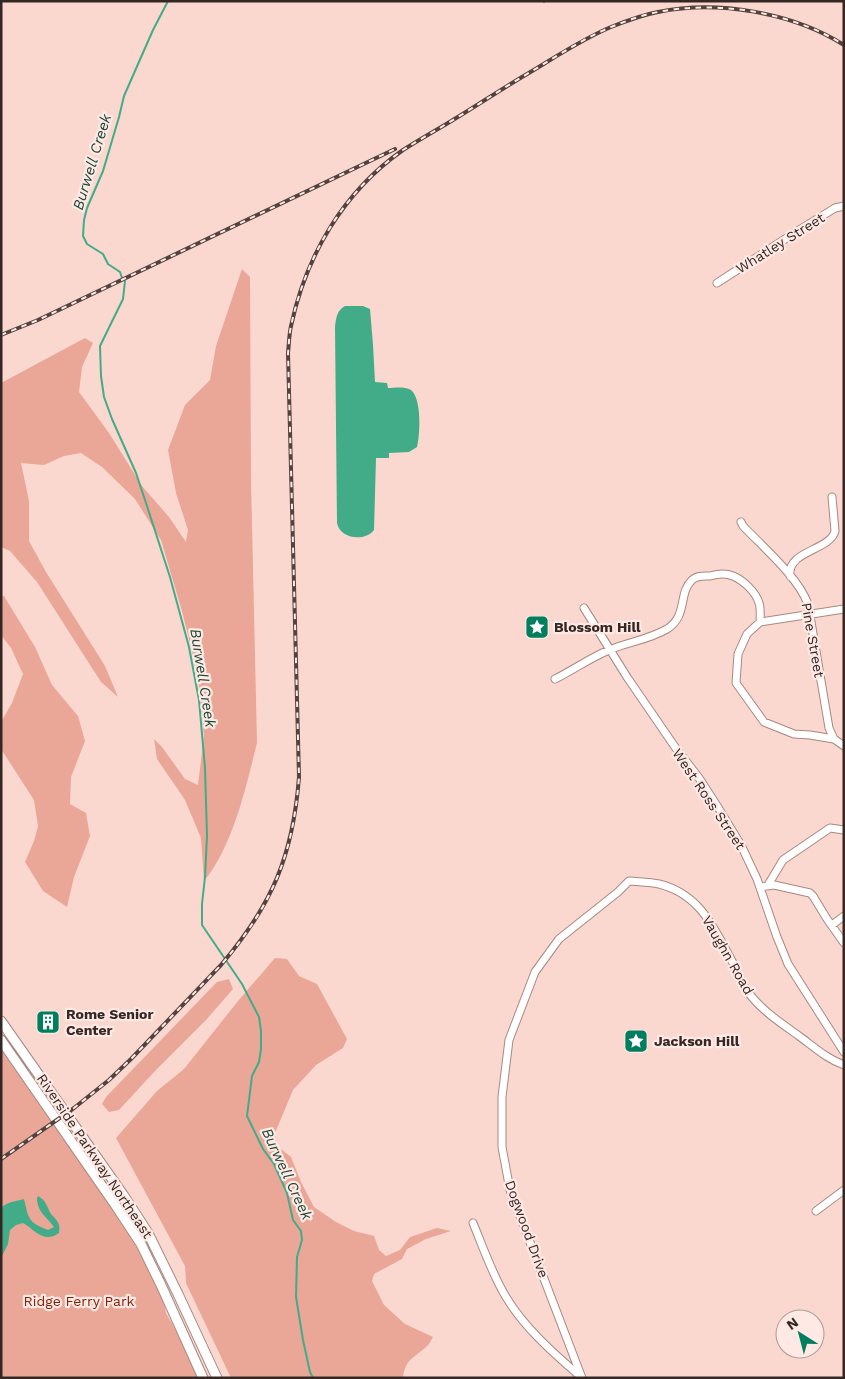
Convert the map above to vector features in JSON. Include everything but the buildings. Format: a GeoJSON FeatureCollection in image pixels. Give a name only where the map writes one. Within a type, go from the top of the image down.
{"type":"FeatureCollection","features":[{"type":"Feature","properties":{"kind":"main road","name":"Riverside Parkway Northeast"},"geometry":{"type":"LineString","coordinates":[[1,1021],[148,1233],[217,1378]]}},
{"type":"Feature","properties":{"kind":"main road","name":"Riverside Parkway Northeast"},"geometry":{"type":"LineString","coordinates":[[1,1040],[133,1231],[154,1270],[203,1378]]}},
{"type":"Feature","properties":{"kind":"street","name":"Whatley Street"},"geometry":{"type":"LineString","coordinates":[[717,283],[835,208],[844,206]]}},
{"type":"Feature","properties":{"kind":"street"},"geometry":{"type":"LineString","coordinates":[[790,576],[790,567],[798,559],[834,536],[832,497]]}},
{"type":"Feature","properties":{"kind":"street","name":"Pine Street"},"geometry":{"type":"LineString","coordinates":[[741,522],[790,576],[804,595],[808,604],[829,728],[834,739]]}},
{"type":"Feature","properties":{"kind":"street"},"geometry":{"type":"LineString","coordinates":[[555,679],[609,650],[651,638],[668,628],[676,621],[679,615],[687,586],[700,576],[725,574],[739,579],[757,597],[760,604],[760,622]]}},
{"type":"Feature","properties":{"kind":"street","name":"West Ross Street"},"geometry":{"type":"LineString","coordinates":[[584,608],[609,650],[720,809],[746,853],[788,964],[844,1052]]}},
{"type":"Feature","properties":{"kind":"street"},"geometry":{"type":"LineString","coordinates":[[844,609],[760,622],[747,634],[738,654],[736,682],[764,722],[794,734],[810,734],[834,739],[844,746]]}},
{"type":"Feature","properties":{"kind":"street"},"geometry":{"type":"LineString","coordinates":[[768,885],[783,860],[830,828],[844,830]]}},
{"type":"Feature","properties":{"kind":"street","name":"Vaughn Road"},"geometry":{"type":"LineString","coordinates":[[629,880],[660,884],[693,900],[703,911],[715,930],[748,991],[760,1005],[779,1023],[834,1061],[844,1065]]}},
{"type":"Feature","properties":{"kind":"street","name":"Dogwood Drive"},"geometry":{"type":"LineString","coordinates":[[582,1378],[510,1190],[502,1147],[502,1097],[509,1040],[535,972],[559,939],[618,892],[629,880]]}},
{"type":"Feature","properties":{"kind":"street"},"geometry":{"type":"LineString","coordinates":[[760,887],[774,885],[810,894],[844,943]]}},
{"type":"Feature","properties":{"kind":"street"},"geometry":{"type":"LineString","coordinates":[[832,925],[844,916]]}},
{"type":"Feature","properties":{"kind":"street"},"geometry":{"type":"LineString","coordinates":[[816,1211],[844,1190]]}},
{"type":"Feature","properties":{"kind":"street"},"geometry":{"type":"LineString","coordinates":[[473,1223],[498,1282],[514,1310],[546,1345],[582,1378]]}},
{"type":"Feature","properties":{"kind":"green space"},"geometry":{"type":"Polygon","coordinates":[[[242,269],[250,277],[251,481],[257,743],[231,834],[214,867],[204,881],[201,838],[185,800],[157,759],[154,739],[185,779],[198,785],[204,736],[198,675],[161,540],[135,499],[102,467],[81,453],[64,456],[44,465],[21,463],[29,501],[29,541],[46,572],[105,666],[118,697],[101,682],[37,582],[10,551],[1,547],[1,383],[85,338],[93,343],[82,367],[79,392],[109,433],[142,486],[169,517],[186,542],[188,530],[176,493],[168,450],[185,405],[210,380],[216,346],[242,269]]]}},
{"type":"Feature","properties":{"kind":"green space"},"geometry":{"type":"Polygon","coordinates":[[[1,596],[4,596],[35,647],[52,685],[78,716],[85,741],[71,777],[70,804],[86,813],[90,836],[74,877],[67,907],[43,891],[25,862],[38,826],[34,800],[1,749],[1,722],[12,703],[23,674],[11,648],[1,635],[1,596]]]}},
{"type":"Feature","properties":{"kind":"green space"},"geometry":{"type":"Polygon","coordinates":[[[275,958],[287,959],[299,976],[317,984],[347,1039],[343,1048],[316,1065],[293,1090],[275,1133],[277,1146],[291,1157],[314,1207],[336,1222],[354,1231],[374,1236],[379,1250],[386,1256],[400,1250],[410,1237],[437,1228],[451,1231],[426,1239],[407,1249],[402,1259],[374,1274],[372,1281],[384,1305],[405,1324],[433,1337],[427,1346],[408,1363],[403,1378],[231,1378],[186,1283],[185,1266],[116,1138],[157,1091],[184,1069],[275,958]]]}},
{"type":"Feature","properties":{"kind":"green space"},"geometry":{"type":"Polygon","coordinates":[[[229,979],[233,989],[206,1020],[119,1110],[109,1112],[102,1104],[106,1097],[217,982],[229,979]]]}},
{"type":"Feature","properties":{"kind":"green space","name":"Ridge Ferry Park"},"geometry":{"type":"Polygon","coordinates":[[[1,1048],[127,1229],[163,1298],[166,1313],[185,1347],[199,1378],[1,1378],[1,1048]]]}},
{"type":"Feature","properties":{"kind":"shaded area"},"geometry":{"type":"Polygon","coordinates":[[[345,306],[363,306],[370,309],[375,382],[387,383],[388,388],[411,390],[415,395],[419,409],[417,447],[409,452],[389,453],[389,458],[376,458],[374,530],[370,534],[359,537],[343,533],[337,523],[335,327],[336,317],[345,306]]]}},
{"type":"Feature","properties":{"kind":"shaded area"},"geometry":{"type":"Polygon","coordinates":[[[38,1196],[45,1202],[51,1214],[58,1222],[59,1233],[54,1236],[44,1237],[23,1223],[16,1225],[10,1230],[8,1244],[1,1258],[1,1208],[6,1204],[24,1199],[28,1216],[32,1221],[48,1230],[54,1227],[41,1211],[37,1203],[38,1196]]]}},
{"type":"Feature","properties":{"kind":"waterway","name":"Burwell Creek"},"geometry":{"type":"LineString","coordinates":[[168,1],[124,96],[103,171],[87,208],[83,236],[87,244],[103,254],[108,264],[120,272],[125,281],[123,299],[100,346],[104,397],[136,473],[170,577],[189,647],[199,700],[205,768],[207,836],[202,925],[242,984],[259,1017],[261,1049],[259,1062],[252,1076],[247,1116],[263,1149],[274,1164],[287,1193],[293,1220],[301,1231],[302,1240],[297,1257],[296,1297],[303,1340],[313,1378]]}},
{"type":"Feature","properties":{"kind":"railway"},"geometry":{"type":"LineString","coordinates":[[1,1159],[74,1108],[109,1080],[131,1059],[221,965],[239,943],[267,900],[277,878],[291,831],[299,777],[289,336],[306,275],[317,251],[345,206],[362,185],[403,150],[577,44],[599,32],[634,18],[681,9],[729,8],[778,17],[801,24],[844,45]]}},
{"type":"Feature","properties":{"kind":"railway"},"geometry":{"type":"LineString","coordinates":[[1,335],[38,320],[395,149]]}},
{"type":"Feature","properties":{"kind":"place","name":"Blossom Hill"},"geometry":{"type":"Point","coordinates":[537,627]}},
{"type":"Feature","properties":{"kind":"place","name":"Rome Senior Center"},"geometry":{"type":"Point","coordinates":[48,1022]}},
{"type":"Feature","properties":{"kind":"place","name":"Jackson Hill"},"geometry":{"type":"Point","coordinates":[636,1041]}}]}
